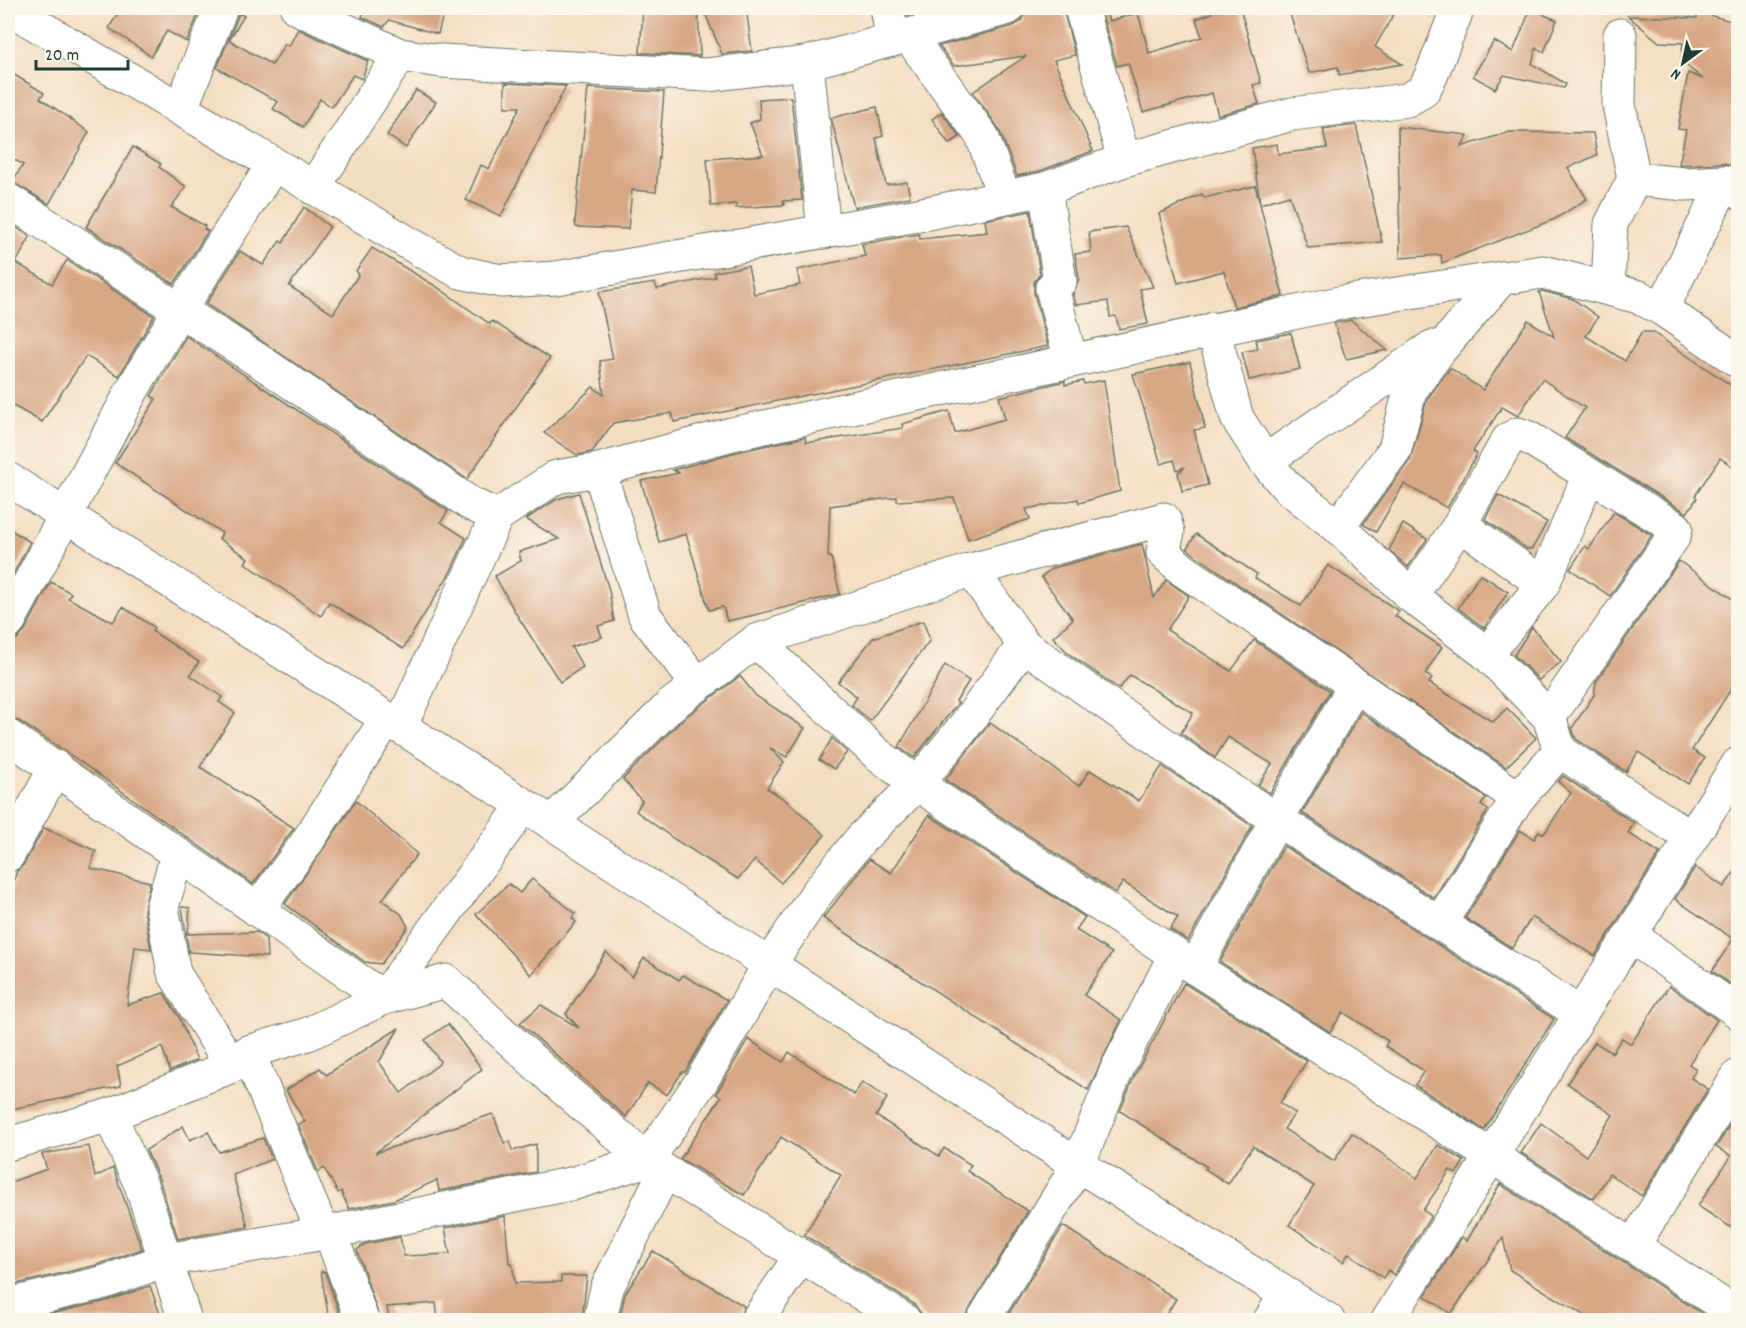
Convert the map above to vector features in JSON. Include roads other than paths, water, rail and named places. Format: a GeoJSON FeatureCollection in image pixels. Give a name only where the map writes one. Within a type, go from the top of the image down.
{"type":"FeatureCollection","features":[{"type":"Feature","properties":{"kind":"street"},"geometry":{"type":"LineString","coordinates":[[8,8],[181,108],[273,165],[460,272],[501,281],[556,278],[918,215],[1045,189],[1124,160],[1292,114],[1407,100],[1423,91],[1458,8]]}},
{"type":"Feature","properties":{"kind":"street"},"geometry":{"type":"LineString","coordinates":[[181,108],[221,8]]}},
{"type":"Feature","properties":{"kind":"street"},"geometry":{"type":"LineString","coordinates":[[297,8],[400,55],[441,61],[707,75],[807,63],[1008,8]]}},
{"type":"Feature","properties":{"kind":"street"},"geometry":{"type":"LineString","coordinates":[[887,8],[900,37],[982,136],[1004,196]]}},
{"type":"Feature","properties":{"kind":"street"},"geometry":{"type":"LineString","coordinates":[[1081,8],[1124,160]]}},
{"type":"Feature","properties":{"kind":"street"},"geometry":{"type":"LineString","coordinates":[[1608,288],[1611,224],[1634,180],[1619,105],[1620,35]]}},
{"type":"Feature","properties":{"kind":"street"},"geometry":{"type":"LineString","coordinates":[[313,188],[400,55]]}},
{"type":"Feature","properties":{"kind":"street"},"geometry":{"type":"LineString","coordinates":[[807,63],[824,232]]}},
{"type":"Feature","properties":{"kind":"street"},"geometry":{"type":"LineString","coordinates":[[8,623],[135,385],[179,311],[273,165]]}},
{"type":"Feature","properties":{"kind":"street"},"geometry":{"type":"LineString","coordinates":[[1634,180],[1732,187],[1662,309]]}},
{"type":"Feature","properties":{"kind":"street"},"geometry":{"type":"LineString","coordinates":[[1045,189],[1060,282],[1052,288],[1071,361]]}},
{"type":"Feature","properties":{"kind":"street"},"geometry":{"type":"LineString","coordinates":[[8,200],[264,364],[471,504],[497,516]]}},
{"type":"Feature","properties":{"kind":"street"},"geometry":{"type":"LineString","coordinates":[[257,910],[393,724],[497,516],[556,477],[599,470],[732,434],[1213,329],[1344,302],[1543,272],[1639,297],[1662,309],[1738,361]]}},
{"type":"Feature","properties":{"kind":"street"},"geometry":{"type":"LineString","coordinates":[[1338,527],[1395,449],[1410,391],[1439,351],[1502,278]]}},
{"type":"Feature","properties":{"kind":"street"},"geometry":{"type":"LineString","coordinates":[[1213,329],[1238,418],[1264,460],[1286,486],[1338,527],[1412,596],[1487,654],[1549,717],[1560,751],[1691,838]]}},
{"type":"Feature","properties":{"kind":"street"},"geometry":{"type":"LineString","coordinates":[[1264,460],[1458,330]]}},
{"type":"Feature","properties":{"kind":"street"},"geometry":{"type":"LineString","coordinates":[[1412,596],[1460,524],[1508,440],[1514,436],[1529,438],[1676,528],[1676,532],[1549,717]]}},
{"type":"Feature","properties":{"kind":"street"},"geometry":{"type":"LineString","coordinates":[[599,470],[645,616],[698,685]]}},
{"type":"Feature","properties":{"kind":"street"},"geometry":{"type":"LineString","coordinates":[[1487,654],[1543,584],[1589,475]]}},
{"type":"Feature","properties":{"kind":"street"},"geometry":{"type":"LineString","coordinates":[[8,479],[551,823],[1078,1165],[1278,1308],[1328,1320]]}},
{"type":"Feature","properties":{"kind":"street"},"geometry":{"type":"LineString","coordinates":[[551,823],[671,705],[756,641],[971,570],[1164,519],[1168,532],[1163,552],[1183,570],[1355,684],[1518,798]]}},
{"type":"Feature","properties":{"kind":"street"},"geometry":{"type":"LineString","coordinates":[[1460,524],[1543,584]]}},
{"type":"Feature","properties":{"kind":"street"},"geometry":{"type":"LineString","coordinates":[[971,570],[1024,645],[1209,776],[1581,1014]]}},
{"type":"Feature","properties":{"kind":"street"},"geometry":{"type":"LineString","coordinates":[[756,641],[876,753],[917,784],[1185,962],[1633,1245],[1738,1316]]}},
{"type":"Feature","properties":{"kind":"street"},"geometry":{"type":"LineString","coordinates":[[600,1320],[607,1288],[656,1165],[769,965],[817,893],[860,840],[917,784],[963,729],[1024,645]]}},
{"type":"Feature","properties":{"kind":"street"},"geometry":{"type":"LineString","coordinates":[[983,1320],[1078,1165],[1117,1069],[1277,819],[1355,684]]}},
{"type":"Feature","properties":{"kind":"street"},"geometry":{"type":"LineString","coordinates":[[8,736],[56,767],[177,856],[384,998]]}},
{"type":"Feature","properties":{"kind":"street"},"geometry":{"type":"LineString","coordinates":[[1440,923],[1518,798],[1560,751]]}},
{"type":"Feature","properties":{"kind":"street"},"geometry":{"type":"LineString","coordinates":[[1388,1320],[1738,764]]}},
{"type":"Feature","properties":{"kind":"street"},"geometry":{"type":"LineString","coordinates":[[8,855],[56,767]]}},
{"type":"Feature","properties":{"kind":"street"},"geometry":{"type":"LineString","coordinates":[[384,998],[524,806]]}},
{"type":"Feature","properties":{"kind":"street"},"geometry":{"type":"LineString","coordinates":[[177,856],[162,907],[174,973],[240,1059],[326,1232],[362,1320]]}},
{"type":"Feature","properties":{"kind":"street"},"geometry":{"type":"LineString","coordinates":[[1631,936],[1738,1012]]}},
{"type":"Feature","properties":{"kind":"street"},"geometry":{"type":"LineString","coordinates":[[8,1144],[110,1115],[240,1059],[308,1034],[384,998],[446,981],[557,1083],[656,1165],[904,1320]]}},
{"type":"Feature","properties":{"kind":"street"},"geometry":{"type":"LineString","coordinates":[[1633,1245],[1738,1076]]}},
{"type":"Feature","properties":{"kind":"street"},"geometry":{"type":"LineString","coordinates":[[110,1115],[141,1185],[185,1320]]}},
{"type":"Feature","properties":{"kind":"street"},"geometry":{"type":"LineString","coordinates":[[8,1305],[102,1282],[166,1260],[326,1232],[656,1165]]}},
{"type":"Feature","properties":{"kind":"street"},"geometry":{"type":"LineString","coordinates":[[757,1320],[801,1256]]}}]}
